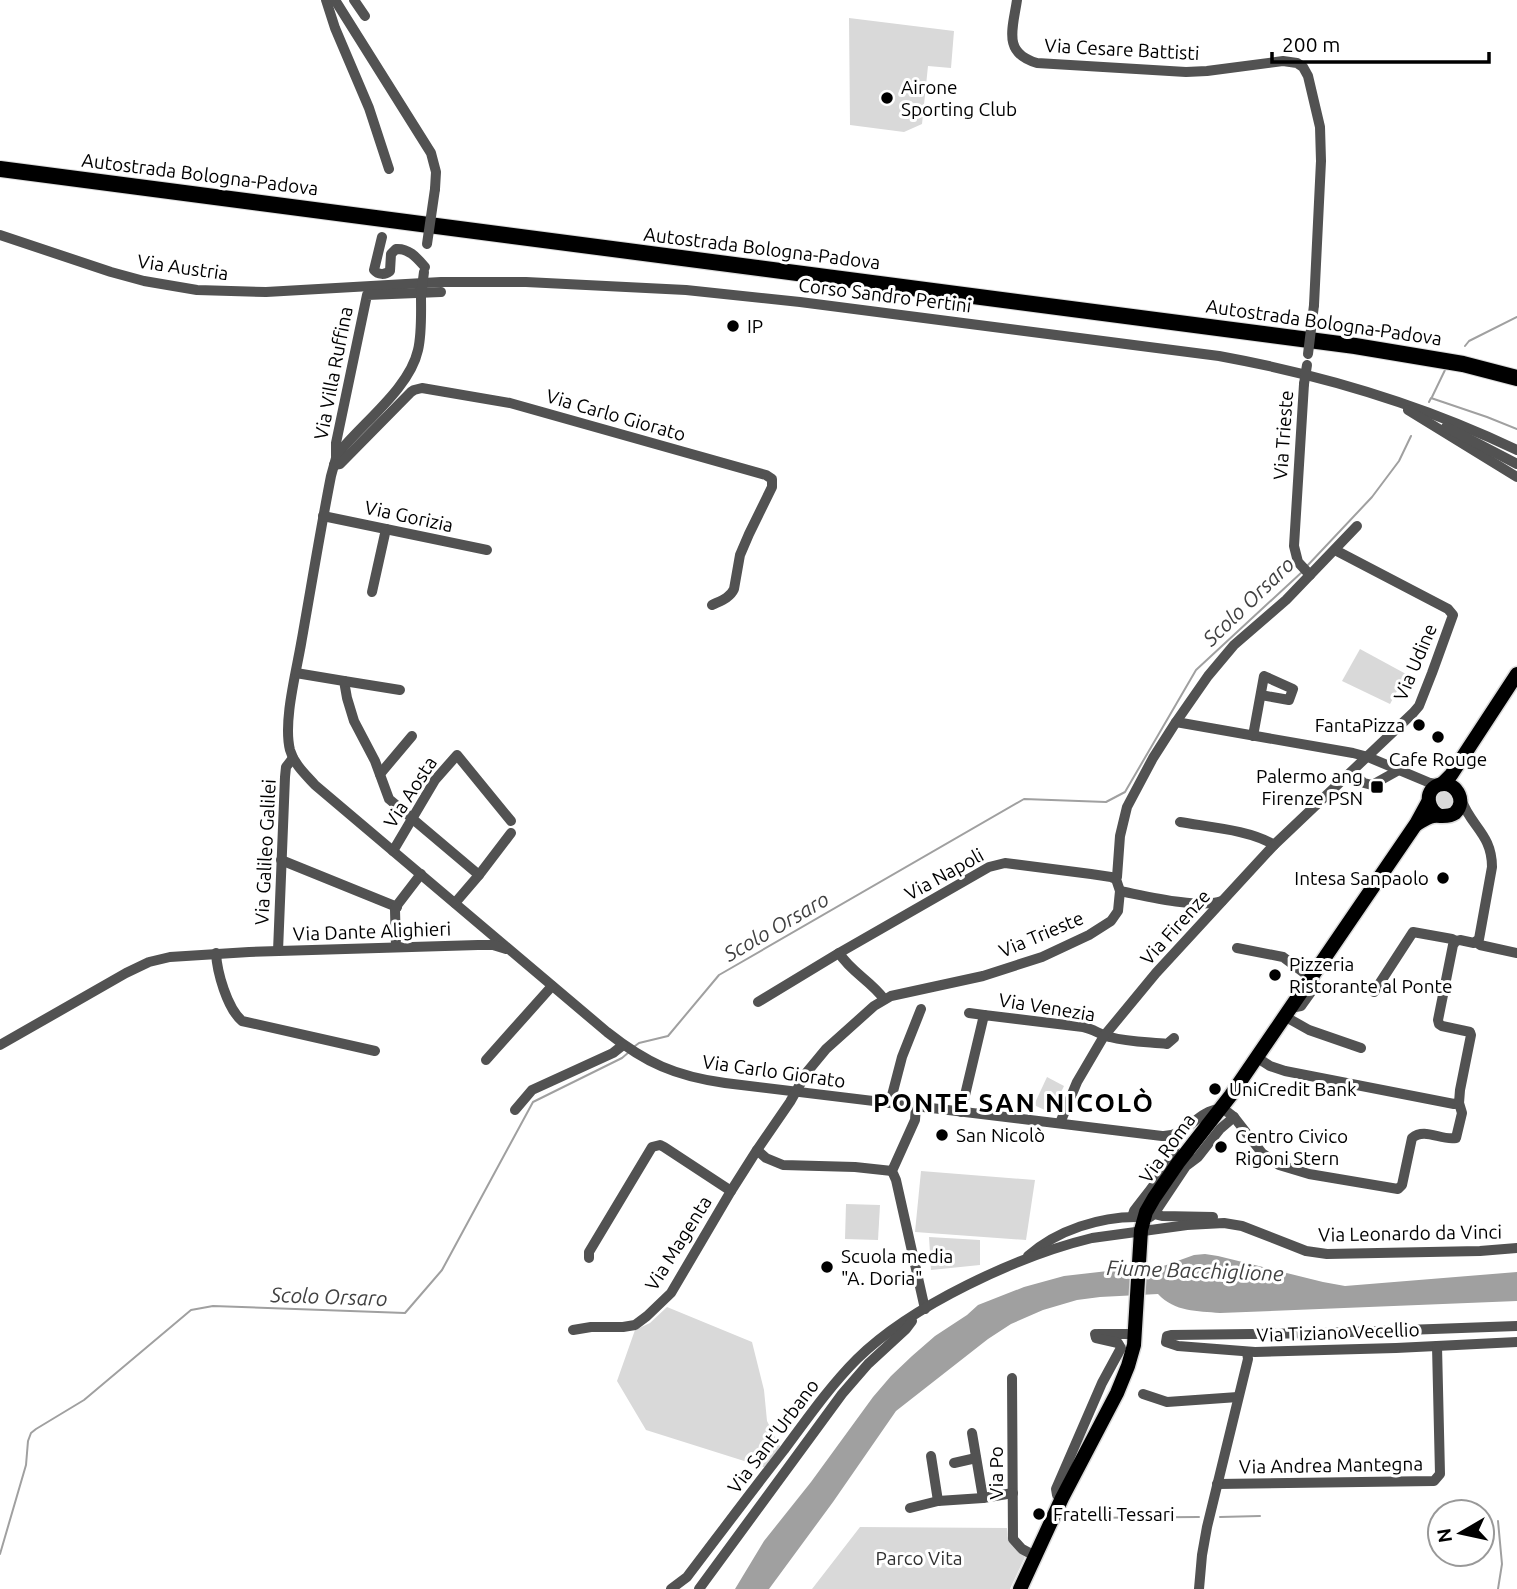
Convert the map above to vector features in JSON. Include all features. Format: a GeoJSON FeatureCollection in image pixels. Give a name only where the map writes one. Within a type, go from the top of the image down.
{"type":"FeatureCollection","features":[{"type":"Feature","properties":{"kind":"highway","name":"Autostrada Bologna-Padova"},"geometry":{"type":"LineString","coordinates":[[0,159],[1343,333],[1466,354],[1517,367]]}},
{"type":"Feature","properties":{"kind":"highway","name":"Autostrada Bologna-Padova"},"geometry":{"type":"LineString","coordinates":[[0,169],[1355,346],[1462,364],[1517,378]]}},
{"type":"Feature","properties":{"kind":"main road"},"geometry":{"type":"LineString","coordinates":[[1445,815],[1432,810],[1429,798],[1435,787],[1451,775],[1513,687],[1517,674]]}},
{"type":"Feature","properties":{"kind":"main road"},"geometry":{"type":"LineString","coordinates":[[1416,824],[1427,818],[1457,810],[1460,796],[1457,775],[1459,762]]}},
{"type":"Feature","properties":{"kind":"main road"},"geometry":{"type":"LineString","coordinates":[[1441,784],[1452,786],[1460,796]]}},
{"type":"Feature","properties":{"kind":"main road","name":"Via Roma"},"geometry":{"type":"LineString","coordinates":[[1034,1558],[1124,1377],[1131,1355],[1135,1326],[1146,1212],[1178,1163],[1224,1115],[1256,1058],[1416,824],[1429,798]]}},
{"type":"Feature","properties":{"kind":"main road"},"geometry":{"type":"LineString","coordinates":[[1020,1589],[1034,1558]]}},
{"type":"Feature","properties":{"kind":"main road"},"geometry":{"type":"LineString","coordinates":[[1027,1589],[1034,1558]]}},
{"type":"Feature","properties":{"kind":"street"},"geometry":{"type":"LineString","coordinates":[[326,0],[369,108],[389,169]]}},
{"type":"Feature","properties":{"kind":"street"},"geometry":{"type":"LineString","coordinates":[[293,758],[289,734],[296,673],[335,462],[347,443],[398,388],[414,364],[420,339],[421,295],[436,172],[431,153],[335,0]]}},
{"type":"Feature","properties":{"kind":"street"},"geometry":{"type":"LineString","coordinates":[[354,0],[365,16]]}},
{"type":"Feature","properties":{"kind":"street","name":"Via Cesare Battisti"},"geometry":{"type":"LineString","coordinates":[[1017,0],[1011,39],[1014,49],[1021,57],[1037,63],[1186,72],[1283,61],[1294,62],[1303,67],[1308,76],[1320,127],[1321,161],[1310,336]]}},
{"type":"Feature","properties":{"kind":"street","name":"Via Austria"},"geometry":{"type":"LineString","coordinates":[[0,235],[111,272],[172,286],[228,292],[368,290]]}},
{"type":"Feature","properties":{"kind":"street"},"geometry":{"type":"LineString","coordinates":[[382,237],[374,270],[381,274],[390,271],[391,254],[396,248],[400,248],[410,253],[424,270]]}},
{"type":"Feature","properties":{"kind":"street","name":"Corso Sandro Pertini"},"geometry":{"type":"LineString","coordinates":[[368,290],[441,282],[526,282],[686,290],[800,302],[1219,356],[1314,376],[1367,391],[1473,429],[1517,450]]}},
{"type":"Feature","properties":{"kind":"street"},"geometry":{"type":"LineString","coordinates":[[368,290],[441,292]]}},
{"type":"Feature","properties":{"kind":"street","name":"Via Villa Ruffina"},"geometry":{"type":"LineString","coordinates":[[335,462],[336,443],[368,290]]}},
{"type":"Feature","properties":{"kind":"street","name":"Via Trieste"},"geometry":{"type":"LineString","coordinates":[[1306,571],[1295,555],[1294,528],[1310,336]]}},
{"type":"Feature","properties":{"kind":"street","name":"Via Carlo Giorato"},"geometry":{"type":"LineString","coordinates":[[335,462],[340,464],[411,392],[422,388],[510,403],[766,475],[772,480],[772,487],[740,555],[734,589],[728,597],[712,605]]}},
{"type":"Feature","properties":{"kind":"street","name":"Corso Sandro Pertini"},"geometry":{"type":"LineString","coordinates":[[1390,400],[1517,464]]}},
{"type":"Feature","properties":{"kind":"street","name":"Corso Sandro Pertini"},"geometry":{"type":"LineString","coordinates":[[1390,400],[1517,477]]}},
{"type":"Feature","properties":{"kind":"street","name":"Via Gorizia"},"geometry":{"type":"LineString","coordinates":[[323,516],[487,550]]}},
{"type":"Feature","properties":{"kind":"street"},"geometry":{"type":"LineString","coordinates":[[1222,901],[1198,904],[1155,898],[1120,897],[1116,879],[1120,836],[1127,807],[1153,758],[1208,676],[1228,652],[1286,600],[1306,571],[1335,550],[1357,526]]}},
{"type":"Feature","properties":{"kind":"street"},"geometry":{"type":"LineString","coordinates":[[372,592],[386,529]]}},
{"type":"Feature","properties":{"kind":"street","name":"Via Udine"},"geometry":{"type":"LineString","coordinates":[[1335,550],[1448,609],[1453,615],[1419,705],[1368,757]]}},
{"type":"Feature","properties":{"kind":"street"},"geometry":{"type":"LineString","coordinates":[[296,673],[400,691]]}},
{"type":"Feature","properties":{"kind":"street"},"geometry":{"type":"LineString","coordinates":[[1253,736],[1264,676],[1293,689],[1289,700],[1261,695]]}},
{"type":"Feature","properties":{"kind":"street"},"geometry":{"type":"LineString","coordinates":[[344,681],[355,721],[389,799],[479,874]]}},
{"type":"Feature","properties":{"kind":"street"},"geometry":{"type":"LineString","coordinates":[[1176,722],[1368,757],[1424,781],[1441,784]]}},
{"type":"Feature","properties":{"kind":"street"},"geometry":{"type":"LineString","coordinates":[[380,774],[412,736]]}},
{"type":"Feature","properties":{"kind":"street","name":"Via Aosta"},"geometry":{"type":"LineString","coordinates":[[393,851],[435,780],[457,755],[511,821]]}},
{"type":"Feature","properties":{"kind":"street","name":"Via Firenze"},"geometry":{"type":"LineString","coordinates":[[1060,1123],[1077,1082],[1104,1036],[1156,973],[1274,845],[1368,757]]}},
{"type":"Feature","properties":{"kind":"street","name":"Via Carlo Giorato"},"geometry":{"type":"LineString","coordinates":[[293,758],[315,785],[552,986],[628,1048],[667,1070],[703,1080],[1163,1136],[1176,1135]]}},
{"type":"Feature","properties":{"kind":"street","name":"Via Galileo Galilei"},"geometry":{"type":"LineString","coordinates":[[278,951],[286,767],[293,758]]}},
{"type":"Feature","properties":{"kind":"street"},"geometry":{"type":"LineString","coordinates":[[1352,773],[1368,785],[1373,785],[1399,770]]}},
{"type":"Feature","properties":{"kind":"street"},"geometry":{"type":"LineString","coordinates":[[1424,781],[1429,798]]}},
{"type":"Feature","properties":{"kind":"street"},"geometry":{"type":"LineString","coordinates":[[1460,796],[1471,820],[1489,844],[1492,858],[1490,884],[1477,942]]}},
{"type":"Feature","properties":{"kind":"street"},"geometry":{"type":"LineString","coordinates":[[1445,815],[1462,816],[1471,820]]}},
{"type":"Feature","properties":{"kind":"street"},"geometry":{"type":"LineString","coordinates":[[1180,822],[1253,835],[1274,845]]}},
{"type":"Feature","properties":{"kind":"street"},"geometry":{"type":"LineString","coordinates":[[455,903],[511,833]]}},
{"type":"Feature","properties":{"kind":"street"},"geometry":{"type":"LineString","coordinates":[[281,860],[397,907]]}},
{"type":"Feature","properties":{"kind":"street","name":"Via Napoli"},"geometry":{"type":"LineString","coordinates":[[758,1002],[996,864],[1078,872],[1116,879]]}},
{"type":"Feature","properties":{"kind":"street"},"geometry":{"type":"LineString","coordinates":[[396,947],[397,907],[421,874]]}},
{"type":"Feature","properties":{"kind":"street","name":"Via Trieste"},"geometry":{"type":"LineString","coordinates":[[799,1092],[807,1072],[817,1058],[884,999],[983,976],[1042,957],[1089,935],[1111,921],[1118,911],[1120,897]]}},
{"type":"Feature","properties":{"kind":"street"},"geometry":{"type":"LineString","coordinates":[[1183,901],[1207,917]]}},
{"type":"Feature","properties":{"kind":"street"},"geometry":{"type":"LineString","coordinates":[[1198,904],[1208,909],[1207,917]]}},
{"type":"Feature","properties":{"kind":"street"},"geometry":{"type":"LineString","coordinates":[[478,945],[485,938],[484,927]]}},
{"type":"Feature","properties":{"kind":"street","name":"Via Carlo Giorato"},"geometry":{"type":"LineString","coordinates":[[484,927],[493,945]]}},
{"type":"Feature","properties":{"kind":"street"},"geometry":{"type":"LineString","coordinates":[[1374,992],[1413,932],[1456,941],[1477,942],[1517,953]]}},
{"type":"Feature","properties":{"kind":"street"},"geometry":{"type":"LineString","coordinates":[[1176,1135],[1213,1109],[1245,1129],[1262,1153],[1285,1168],[1339,1180],[1400,1188],[1412,1138],[1420,1133],[1456,1138],[1462,1113],[1459,1103],[1460,1090],[1471,1035],[1470,1032],[1442,1026],[1438,1020],[1456,941]]}},
{"type":"Feature","properties":{"kind":"street","name":"Via Dante Alighieri"},"geometry":{"type":"LineString","coordinates":[[0,1045],[104,984],[149,962],[170,957],[478,945],[493,945],[515,955]]}},
{"type":"Feature","properties":{"kind":"street"},"geometry":{"type":"LineString","coordinates":[[1237,948],[1283,957],[1311,977]]}},
{"type":"Feature","properties":{"kind":"street"},"geometry":{"type":"LineString","coordinates":[[222,953],[217,967],[232,1009],[242,1021],[375,1051]]}},
{"type":"Feature","properties":{"kind":"street"},"geometry":{"type":"LineString","coordinates":[[839,953],[884,999]]}},
{"type":"Feature","properties":{"kind":"street"},"geometry":{"type":"LineString","coordinates":[[486,1060],[552,986]]}},
{"type":"Feature","properties":{"kind":"street"},"geometry":{"type":"LineString","coordinates":[[890,1103],[902,1057],[921,1009]]}},
{"type":"Feature","properties":{"kind":"street"},"geometry":{"type":"LineString","coordinates":[[1287,1012],[1309,1030],[1361,1048]]}},
{"type":"Feature","properties":{"kind":"street","name":"Via Venezia"},"geometry":{"type":"LineString","coordinates":[[969,1013],[1089,1028],[1104,1036]]}},
{"type":"Feature","properties":{"kind":"street","name":"Via Venezia"},"geometry":{"type":"LineString","coordinates":[[961,1112],[984,1014]]}},
{"type":"Feature","properties":{"kind":"street"},"geometry":{"type":"LineString","coordinates":[[1104,1036],[1167,1044],[1174,1038]]}},
{"type":"Feature","properties":{"kind":"street"},"geometry":{"type":"LineString","coordinates":[[515,1110],[532,1090],[628,1048]]}},
{"type":"Feature","properties":{"kind":"street"},"geometry":{"type":"LineString","coordinates":[[1256,1058],[1285,1070],[1459,1103]]}},
{"type":"Feature","properties":{"kind":"street","name":"Via Magenta"},"geometry":{"type":"LineString","coordinates":[[573,1330],[635,1325],[671,1293],[757,1150],[799,1092]]}},
{"type":"Feature","properties":{"kind":"street"},"geometry":{"type":"LineString","coordinates":[[916,1106],[915,1120],[892,1171],[925,1310]]}},
{"type":"Feature","properties":{"kind":"street","name":"Via Roma"},"geometry":{"type":"LineString","coordinates":[[1176,1135],[1177,1141],[1163,1171],[1134,1211],[1143,1222],[1186,1166],[1198,1157],[1220,1129],[1224,1115]]}},
{"type":"Feature","properties":{"kind":"street","name":"Via Magenta"},"geometry":{"type":"LineString","coordinates":[[589,1258],[589,1252],[652,1146],[664,1146],[731,1191]]}},
{"type":"Feature","properties":{"kind":"street"},"geometry":{"type":"LineString","coordinates":[[757,1150],[766,1158],[783,1165],[892,1171]]}},
{"type":"Feature","properties":{"kind":"street","name":"Via Leonardo da Vinci"},"geometry":{"type":"LineString","coordinates":[[1143,1222],[1162,1216],[1213,1217],[1224,1223]]}},
{"type":"Feature","properties":{"kind":"street","name":"Via Sant'Urbano"},"geometry":{"type":"LineString","coordinates":[[1024,1261],[1039,1246],[1076,1228],[1095,1222],[1143,1222]]}},
{"type":"Feature","properties":{"kind":"street","name":"Via Leonardo da Vinci"},"geometry":{"type":"LineString","coordinates":[[1143,1222],[1224,1223],[1251,1229],[1306,1251],[1327,1254],[1517,1248]]}},
{"type":"Feature","properties":{"kind":"street","name":"Via Sant'Urbano"},"geometry":{"type":"LineString","coordinates":[[670,1589],[687,1577],[840,1378],[880,1339],[975,1282],[1024,1261],[1143,1222]]}},
{"type":"Feature","properties":{"kind":"street","name":"Via Sant'Urbano"},"geometry":{"type":"LineString","coordinates":[[699,1589],[842,1394],[868,1364],[925,1310]]}},
{"type":"Feature","properties":{"kind":"street"},"geometry":{"type":"LineString","coordinates":[[1062,1498],[1057,1495],[1056,1489],[1111,1363],[1121,1348],[1120,1345],[1096,1338],[1095,1334],[1135,1326]]}},
{"type":"Feature","properties":{"kind":"street","name":"Via Tiziano Vecellio"},"geometry":{"type":"LineString","coordinates":[[1517,1326],[1167,1336],[1167,1342],[1178,1346],[1247,1352],[1517,1342]]}},
{"type":"Feature","properties":{"kind":"street","name":"Via Andrea Mantegna"},"geometry":{"type":"LineString","coordinates":[[1217,1484],[1434,1481],[1440,1474],[1437,1346]]}},
{"type":"Feature","properties":{"kind":"street"},"geometry":{"type":"LineString","coordinates":[[1199,1589],[1202,1555],[1248,1359],[1247,1352]]}},
{"type":"Feature","properties":{"kind":"street","name":"Via Po"},"geometry":{"type":"LineString","coordinates":[[1012,1378],[1013,1539],[1034,1558]]}},
{"type":"Feature","properties":{"kind":"street"},"geometry":{"type":"LineString","coordinates":[[1143,1394],[1167,1402],[1238,1397]]}},
{"type":"Feature","properties":{"kind":"street"},"geometry":{"type":"LineString","coordinates":[[972,1433],[983,1498]]}},
{"type":"Feature","properties":{"kind":"street"},"geometry":{"type":"LineString","coordinates":[[931,1456],[938,1501]]}},
{"type":"Feature","properties":{"kind":"street"},"geometry":{"type":"LineString","coordinates":[[954,1462],[976,1458]]}},
{"type":"Feature","properties":{"kind":"street"},"geometry":{"type":"LineString","coordinates":[[910,1508],[938,1501],[1013,1493]]}},
{"type":"Feature","properties":{"kind":"green space","name":"Airone Sporting Club"},"geometry":{"type":"Polygon","coordinates":[[[849,18],[954,31],[951,68],[928,66],[922,124],[904,132],[850,125],[849,18]]]}},
{"type":"Feature","properties":{"kind":"green space"},"geometry":{"type":"Polygon","coordinates":[[[1360,649],[1406,674],[1390,704],[1342,681],[1360,649]]]}},
{"type":"Feature","properties":{"kind":"green space"},"geometry":{"type":"Polygon","coordinates":[[[1441,791],[1449,791],[1454,800],[1452,807],[1441,809],[1436,804],[1436,796],[1441,791]]]}},
{"type":"Feature","properties":{"kind":"green space"},"geometry":{"type":"Polygon","coordinates":[[[1047,1077],[1064,1086],[1051,1113],[1034,1105],[1047,1077]]]}},
{"type":"Feature","properties":{"kind":"green space"},"geometry":{"type":"Polygon","coordinates":[[[921,1171],[1035,1180],[1026,1240],[915,1232],[921,1171]]]}},
{"type":"Feature","properties":{"kind":"green space"},"geometry":{"type":"Polygon","coordinates":[[[846,1204],[880,1205],[878,1240],[845,1239],[846,1204]]]}},
{"type":"Feature","properties":{"kind":"green space"},"geometry":{"type":"Polygon","coordinates":[[[929,1237],[980,1240],[980,1265],[931,1270],[929,1237]]]}},
{"type":"Feature","properties":{"kind":"green space"},"geometry":{"type":"Polygon","coordinates":[[[667,1307],[752,1342],[764,1390],[767,1421],[781,1448],[766,1468],[646,1430],[617,1381],[635,1330],[650,1323],[667,1307]]]}},
{"type":"Feature","properties":{"kind":"green space","name":"Parco Vita"},"geometry":{"type":"Polygon","coordinates":[[[860,1527],[1007,1528],[1008,1539],[1025,1557],[1010,1589],[812,1589],[860,1527]]]}},
{"type":"Feature","properties":{"kind":"water","name":"Fiume Bacchiglione"},"geometry":{"type":"Polygon","coordinates":[[[1205,1254],[1345,1286],[1517,1272],[1517,1301],[1220,1313],[1179,1307],[1158,1294],[1077,1300],[1043,1310],[1011,1324],[988,1339],[896,1411],[769,1589],[735,1589],[764,1541],[873,1397],[912,1356],[978,1305],[1024,1287],[1064,1276],[1158,1268],[1194,1255],[1205,1254]]]}},
{"type":"Feature","properties":{"kind":"waterway"},"geometry":{"type":"LineString","coordinates":[[1465,346],[1469,341],[1517,317]]}},
{"type":"Feature","properties":{"kind":"waterway"},"geometry":{"type":"LineString","coordinates":[[1432,397],[1445,370]]}},
{"type":"Feature","properties":{"kind":"waterway","name":"Scolo Orsaro"},"geometry":{"type":"LineString","coordinates":[[1429,402],[1431,398],[1517,429]]}},
{"type":"Feature","properties":{"kind":"waterway","name":"Scolo Orsaro"},"geometry":{"type":"LineString","coordinates":[[1308,565],[1372,497],[1399,461],[1411,436]]}},
{"type":"Feature","properties":{"kind":"waterway","name":"Scolo Orsaro"},"geometry":{"type":"LineString","coordinates":[[635,1046],[668,1036],[719,975],[1024,799],[1106,802],[1125,792],[1196,670],[1302,572]]}},
{"type":"Feature","properties":{"kind":"waterway","name":"Scolo Orsaro"},"geometry":{"type":"LineString","coordinates":[[0,1554],[26,1465],[28,1441],[36,1429],[84,1400],[191,1310],[213,1306],[405,1313],[442,1270],[533,1102],[629,1052]]}},
{"type":"Feature","properties":{"kind":"waterway"},"geometry":{"type":"LineString","coordinates":[[1220,1517],[1260,1516]]}},
{"type":"Feature","properties":{"kind":"waterway"},"geometry":{"type":"LineString","coordinates":[[1069,1518],[1199,1517]]}},
{"type":"Feature","properties":{"kind":"waterway"},"geometry":{"type":"LineString","coordinates":[[1498,1521],[1502,1564],[1498,1589]]}},
{"type":"Feature","properties":{"kind":"place","name":"Airone Sporting Club"},"geometry":{"type":"Point","coordinates":[887,98]}},
{"type":"Feature","properties":{"kind":"place","name":"IP"},"geometry":{"type":"Point","coordinates":[733,326]}},
{"type":"Feature","properties":{"kind":"place","name":"FantaPizza"},"geometry":{"type":"Point","coordinates":[1419,725]}},
{"type":"Feature","properties":{"kind":"place","name":"Cafe Rouge"},"geometry":{"type":"Point","coordinates":[1438,737]}},
{"type":"Feature","properties":{"kind":"place","name":"Palermo ang Firenze PSN"},"geometry":{"type":"Point","coordinates":[1377,787]}},
{"type":"Feature","properties":{"kind":"place","name":"Intesa Sanpaolo"},"geometry":{"type":"Point","coordinates":[1443,878]}},
{"type":"Feature","properties":{"kind":"place","name":"Pizzeria Ristorante al Ponte"},"geometry":{"type":"Point","coordinates":[1275,975]}},
{"type":"Feature","properties":{"kind":"place","name":"UniCredit Bank"},"geometry":{"type":"Point","coordinates":[1215,1089]}},
{"type":"Feature","properties":{"kind":"place","name":"San Nicolò"},"geometry":{"type":"Point","coordinates":[942,1135]}},
{"type":"Feature","properties":{"kind":"place","name":"Centro Civico Rigoni Stern"},"geometry":{"type":"Point","coordinates":[1221,1147]}},
{"type":"Feature","properties":{"kind":"place","name":"Scuola media \"A. Doria\""},"geometry":{"type":"Point","coordinates":[827,1267]}},
{"type":"Feature","properties":{"kind":"place","name":"Fratelli Tessari"},"geometry":{"type":"Point","coordinates":[1039,1514]}},
{"type":"Feature","properties":{"kind":"district","name":"PONTE SAN NICOLÒ"},"geometry":{"type":"Point","coordinates":[1014,1102]}}]}
